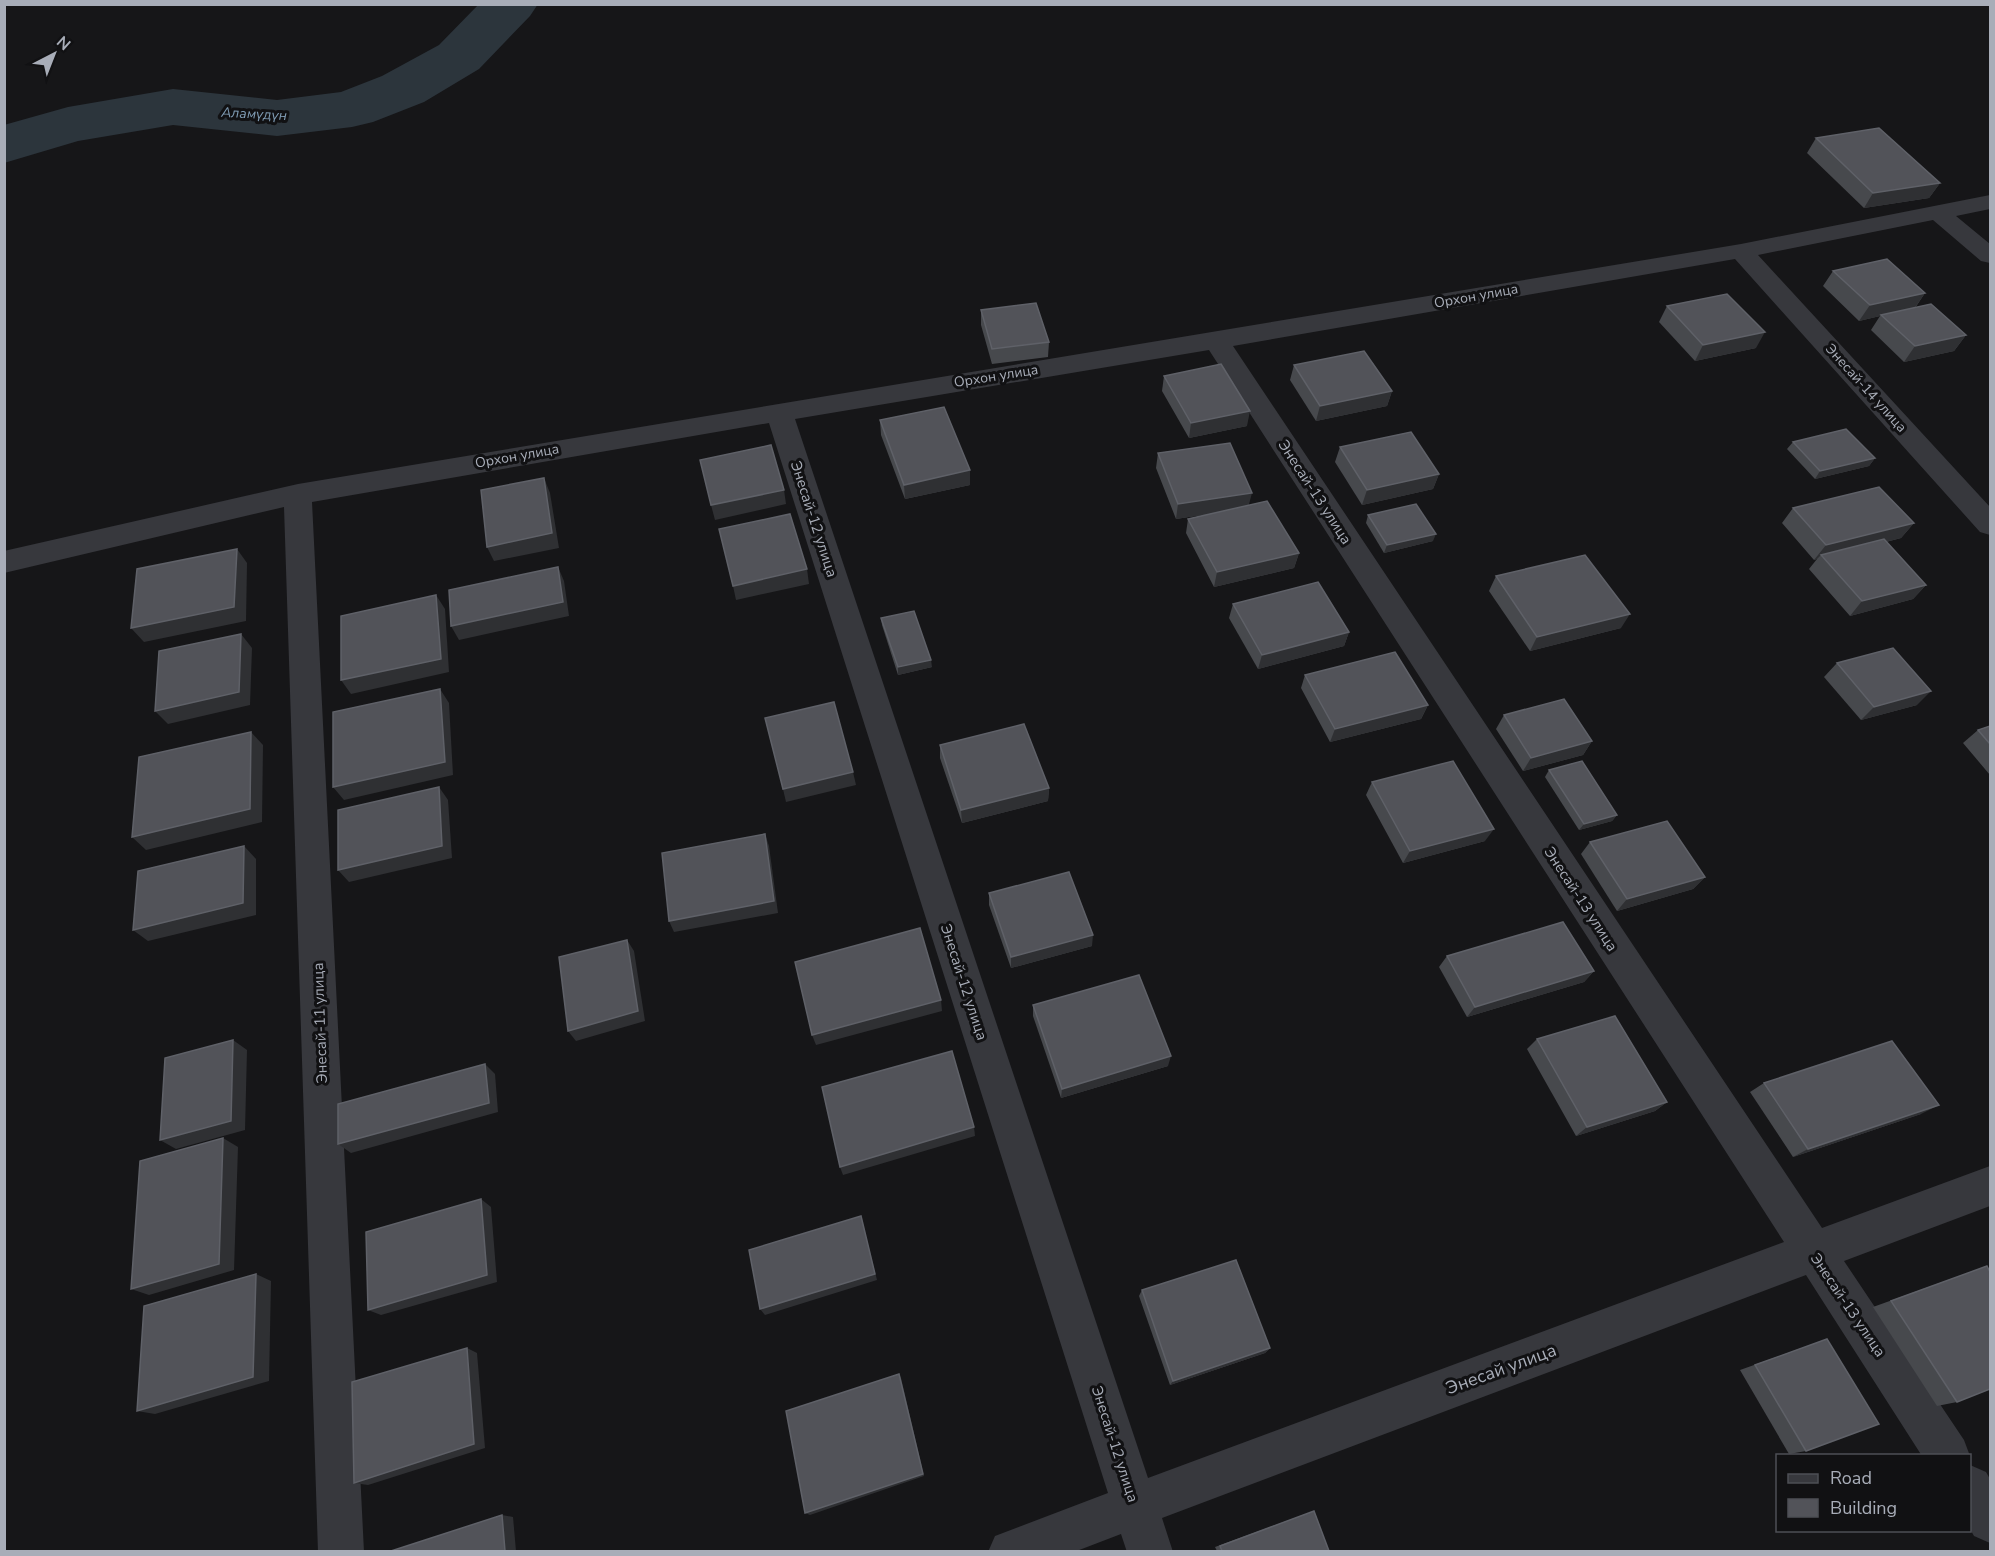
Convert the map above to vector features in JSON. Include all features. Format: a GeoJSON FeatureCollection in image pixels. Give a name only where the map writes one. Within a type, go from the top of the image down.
{"type":"FeatureCollection","features":[{"type":"Feature","properties":{"kind":"street","name":"Орхон улица"},"geometry":{"type":"LineString","coordinates":[[4,562],[298,494],[1741,251],[1990,202]]}},
{"type":"Feature","properties":{"kind":"street"},"geometry":{"type":"LineString","coordinates":[[1940,213],[1990,256]]}},
{"type":"Feature","properties":{"kind":"street","name":"Энесай-14 улица"},"geometry":{"type":"LineString","coordinates":[[1741,251],[1990,525]]}},
{"type":"Feature","properties":{"kind":"street","name":"Энесай-13 улица"},"geometry":{"type":"LineString","coordinates":[[1216,341],[1947,1454]]}},
{"type":"Feature","properties":{"kind":"street","name":"Энесай-12 улица"},"geometry":{"type":"LineString","coordinates":[[779,412],[1150,1551]]}},
{"type":"Feature","properties":{"kind":"street","name":"Энесай-11 улица"},"geometry":{"type":"LineString","coordinates":[[298,494],[342,1551]]}},
{"type":"Feature","properties":{"kind":"street","name":"Энесай улица"},"geometry":{"type":"LineString","coordinates":[[1011,1551],[1814,1254],[1990,1186]]}},
{"type":"Feature","properties":{"kind":"street"},"geometry":{"type":"LineString","coordinates":[[1971,1490],[1990,1520]]}},
{"type":"Feature","properties":{"kind":"building"},"geometry":{"type":"Polygon","coordinates":[[[1879,128],[1940,183],[1873,193],[1816,138],[1879,128]]]}},
{"type":"Feature","properties":{"kind":"building"},"geometry":{"type":"Polygon","coordinates":[[[1887,259],[1925,293],[1870,305],[1833,271],[1887,259]]]}},
{"type":"Feature","properties":{"kind":"building"},"geometry":{"type":"Polygon","coordinates":[[[1727,294],[1765,332],[1703,345],[1667,306],[1727,294]]]}},
{"type":"Feature","properties":{"kind":"building"},"geometry":{"type":"Polygon","coordinates":[[[1036,303],[1049,342],[992,349],[981,310],[1036,303]]]}},
{"type":"Feature","properties":{"kind":"building"},"geometry":{"type":"Polygon","coordinates":[[[1931,304],[1966,335],[1915,346],[1881,315],[1931,304]]]}},
{"type":"Feature","properties":{"kind":"building"},"geometry":{"type":"Polygon","coordinates":[[[1364,351],[1392,391],[1320,406],[1294,365],[1364,351]]]}},
{"type":"Feature","properties":{"kind":"building"},"geometry":{"type":"Polygon","coordinates":[[[1221,364],[1250,411],[1191,423],[1164,376],[1221,364]]]}},
{"type":"Feature","properties":{"kind":"building"},"geometry":{"type":"Polygon","coordinates":[[[944,407],[970,470],[904,485],[880,420],[944,407]]]}},
{"type":"Feature","properties":{"kind":"building"},"geometry":{"type":"Polygon","coordinates":[[[1846,429],[1875,458],[1820,471],[1793,442],[1846,429]]]}},
{"type":"Feature","properties":{"kind":"building"},"geometry":{"type":"Polygon","coordinates":[[[1411,432],[1439,474],[1367,490],[1340,447],[1411,432]]]}},
{"type":"Feature","properties":{"kind":"building"},"geometry":{"type":"Polygon","coordinates":[[[1230,443],[1252,493],[1178,504],[1158,453],[1230,443]]]}},
{"type":"Feature","properties":{"kind":"building"},"geometry":{"type":"Polygon","coordinates":[[[771,445],[784,490],[711,505],[700,460],[771,445]]]}},
{"type":"Feature","properties":{"kind":"building"},"geometry":{"type":"Polygon","coordinates":[[[544,478],[552,533],[487,547],[481,490],[544,478]]]}},
{"type":"Feature","properties":{"kind":"building"},"geometry":{"type":"Polygon","coordinates":[[[1879,487],[1914,523],[1826,545],[1793,508],[1879,487]]]}},
{"type":"Feature","properties":{"kind":"building"},"geometry":{"type":"Polygon","coordinates":[[[1267,501],[1299,553],[1217,572],[1188,519],[1267,501]]]}},
{"type":"Feature","properties":{"kind":"building"},"geometry":{"type":"Polygon","coordinates":[[[1416,504],[1436,534],[1387,545],[1368,515],[1416,504]]]}},
{"type":"Feature","properties":{"kind":"building"},"geometry":{"type":"Polygon","coordinates":[[[790,514],[807,569],[733,586],[719,529],[790,514]]]}},
{"type":"Feature","properties":{"kind":"building"},"geometry":{"type":"Polygon","coordinates":[[[1884,539],[1926,585],[1862,601],[1821,555],[1884,539]]]}},
{"type":"Feature","properties":{"kind":"building"},"geometry":{"type":"Polygon","coordinates":[[[237,549],[234,607],[131,628],[137,569],[237,549]]]}},
{"type":"Feature","properties":{"kind":"building"},"geometry":{"type":"Polygon","coordinates":[[[1585,555],[1630,614],[1537,637],[1496,576],[1585,555]]]}},
{"type":"Feature","properties":{"kind":"building"},"geometry":{"type":"Polygon","coordinates":[[[558,567],[563,602],[451,626],[449,590],[558,567]]]}},
{"type":"Feature","properties":{"kind":"building"},"geometry":{"type":"Polygon","coordinates":[[[1318,582],[1349,632],[1262,655],[1233,604],[1318,582]]]}},
{"type":"Feature","properties":{"kind":"building"},"geometry":{"type":"Polygon","coordinates":[[[436,595],[441,659],[341,680],[341,616],[436,595]]]}},
{"type":"Feature","properties":{"kind":"building"},"geometry":{"type":"Polygon","coordinates":[[[914,611],[931,660],[898,667],[881,618],[914,611]]]}},
{"type":"Feature","properties":{"kind":"building"},"geometry":{"type":"Polygon","coordinates":[[[241,634],[239,692],[155,711],[159,651],[241,634]]]}},
{"type":"Feature","properties":{"kind":"building"},"geometry":{"type":"Polygon","coordinates":[[[1893,648],[1931,691],[1874,707],[1837,663],[1893,648]]]}},
{"type":"Feature","properties":{"kind":"building"},"geometry":{"type":"Polygon","coordinates":[[[1395,652],[1428,705],[1335,729],[1305,675],[1395,652]]]}},
{"type":"Feature","properties":{"kind":"building"},"geometry":{"type":"Polygon","coordinates":[[[440,689],[445,762],[333,787],[333,712],[440,689]]]}},
{"type":"Feature","properties":{"kind":"building"},"geometry":{"type":"Polygon","coordinates":[[[1564,699],[1592,741],[1531,758],[1504,715],[1564,699]]]}},
{"type":"Feature","properties":{"kind":"building"},"geometry":{"type":"Polygon","coordinates":[[[834,702],[853,772],[783,789],[765,718],[834,702]]]}},
{"type":"Feature","properties":{"kind":"building"},"geometry":{"type":"Polygon","coordinates":[[[1024,724],[1049,788],[961,810],[940,745],[1024,724]]]}},
{"type":"Feature","properties":{"kind":"building"},"geometry":{"type":"Polygon","coordinates":[[[1990,726],[1990,744],[1978,730],[1990,726]]]}},
{"type":"Feature","properties":{"kind":"building"},"geometry":{"type":"Polygon","coordinates":[[[251,732],[250,809],[132,837],[139,757],[251,732]]]}},
{"type":"Feature","properties":{"kind":"building"},"geometry":{"type":"Polygon","coordinates":[[[1453,761],[1494,829],[1410,851],[1372,782],[1453,761]]]}},
{"type":"Feature","properties":{"kind":"building"},"geometry":{"type":"Polygon","coordinates":[[[1582,761],[1617,815],[1584,824],[1549,770],[1582,761]]]}},
{"type":"Feature","properties":{"kind":"building"},"geometry":{"type":"Polygon","coordinates":[[[439,787],[442,846],[338,870],[338,810],[439,787]]]}},
{"type":"Feature","properties":{"kind":"building"},"geometry":{"type":"Polygon","coordinates":[[[1667,821],[1705,877],[1627,899],[1590,842],[1667,821]]]}},
{"type":"Feature","properties":{"kind":"building"},"geometry":{"type":"Polygon","coordinates":[[[765,834],[774,901],[669,921],[662,853],[765,834]]]}},
{"type":"Feature","properties":{"kind":"building"},"geometry":{"type":"Polygon","coordinates":[[[244,846],[243,903],[133,930],[138,871],[244,846]]]}},
{"type":"Feature","properties":{"kind":"building"},"geometry":{"type":"Polygon","coordinates":[[[1069,872],[1093,935],[1011,957],[989,893],[1069,872]]]}},
{"type":"Feature","properties":{"kind":"building"},"geometry":{"type":"Polygon","coordinates":[[[1563,922],[1594,971],[1475,1007],[1447,956],[1563,922]]]}},
{"type":"Feature","properties":{"kind":"building"},"geometry":{"type":"Polygon","coordinates":[[[920,928],[941,1000],[812,1035],[795,962],[920,928]]]}},
{"type":"Feature","properties":{"kind":"building"},"geometry":{"type":"Polygon","coordinates":[[[627,940],[638,1011],[568,1031],[559,957],[627,940]]]}},
{"type":"Feature","properties":{"kind":"building"},"geometry":{"type":"Polygon","coordinates":[[[1139,975],[1171,1056],[1062,1089],[1033,1005],[1139,975]]]}},
{"type":"Feature","properties":{"kind":"building"},"geometry":{"type":"Polygon","coordinates":[[[1615,1016],[1667,1102],[1587,1127],[1537,1039],[1615,1016]]]}},
{"type":"Feature","properties":{"kind":"building"},"geometry":{"type":"Polygon","coordinates":[[[233,1040],[231,1121],[160,1140],[165,1058],[233,1040]]]}},
{"type":"Feature","properties":{"kind":"building"},"geometry":{"type":"Polygon","coordinates":[[[1892,1041],[1939,1105],[1808,1149],[1764,1083],[1892,1041]]]}},
{"type":"Feature","properties":{"kind":"building"},"geometry":{"type":"Polygon","coordinates":[[[952,1051],[974,1127],[840,1167],[822,1087],[952,1051]]]}},
{"type":"Feature","properties":{"kind":"building"},"geometry":{"type":"Polygon","coordinates":[[[485,1064],[489,1103],[338,1144],[338,1104],[485,1064]]]}},
{"type":"Feature","properties":{"kind":"building"},"geometry":{"type":"Polygon","coordinates":[[[223,1138],[219,1264],[131,1289],[140,1161],[223,1138]]]}},
{"type":"Feature","properties":{"kind":"building"},"geometry":{"type":"Polygon","coordinates":[[[481,1199],[487,1275],[368,1310],[366,1232],[481,1199]]]}},
{"type":"Feature","properties":{"kind":"building"},"geometry":{"type":"Polygon","coordinates":[[[861,1216],[875,1274],[760,1309],[749,1250],[861,1216]]]}},
{"type":"Feature","properties":{"kind":"building"},"geometry":{"type":"Polygon","coordinates":[[[1236,1260],[1270,1348],[1173,1381],[1142,1290],[1236,1260]]]}},
{"type":"Feature","properties":{"kind":"building"},"geometry":{"type":"Polygon","coordinates":[[[1987,1266],[1990,1272],[1990,1389],[1957,1402],[1891,1301],[1987,1266]]]}},
{"type":"Feature","properties":{"kind":"building"},"geometry":{"type":"Polygon","coordinates":[[[256,1274],[253,1377],[137,1411],[144,1306],[256,1274]]]}},
{"type":"Feature","properties":{"kind":"building"},"geometry":{"type":"Polygon","coordinates":[[[1827,1339],[1879,1424],[1806,1451],[1755,1365],[1827,1339]]]}},
{"type":"Feature","properties":{"kind":"building"},"geometry":{"type":"Polygon","coordinates":[[[467,1348],[474,1444],[354,1483],[352,1382],[467,1348]]]}},
{"type":"Feature","properties":{"kind":"building"},"geometry":{"type":"Polygon","coordinates":[[[899,1374],[923,1474],[805,1513],[786,1411],[899,1374]]]}},
{"type":"Feature","properties":{"kind":"building"},"geometry":{"type":"Polygon","coordinates":[[[1314,1511],[1329,1551],[1222,1551],[1220,1546],[1314,1511]]]}},
{"type":"Feature","properties":{"kind":"building"},"geometry":{"type":"Polygon","coordinates":[[[502,1515],[505,1551],[391,1551],[502,1515]]]}},
{"type":"Feature","properties":{"kind":"waterway","name":"Аламүдүн"},"geometry":{"type":"LineString","coordinates":[[4,145],[68,125],[173,107],[277,118],[352,109],[403,89],[459,57],[511,4]]}}]}
